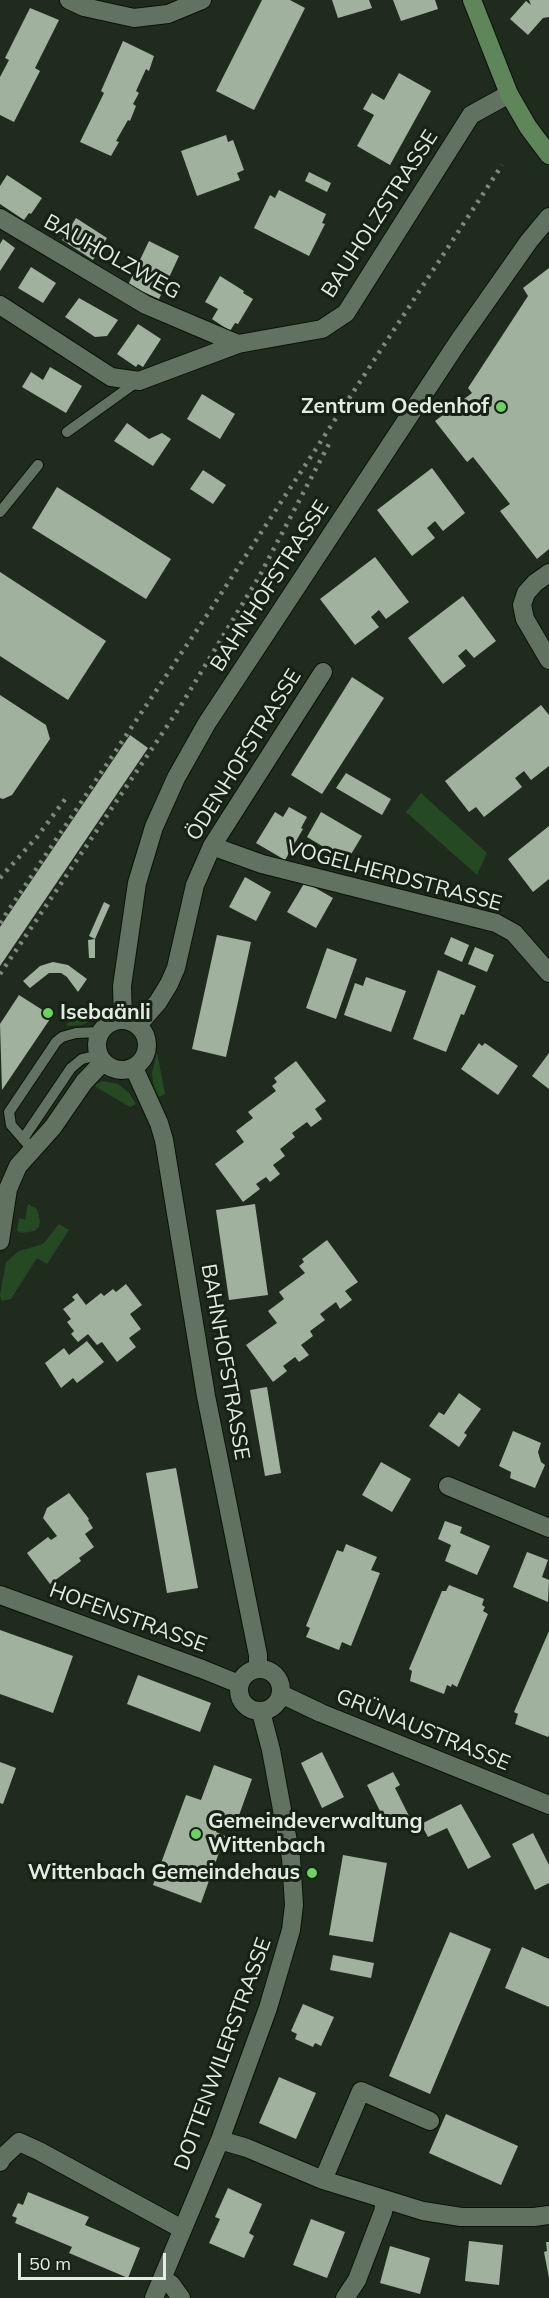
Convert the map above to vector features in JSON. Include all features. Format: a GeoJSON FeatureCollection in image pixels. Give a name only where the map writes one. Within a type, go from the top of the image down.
{"type":"FeatureCollection","features":[{"type":"Feature","properties":{"kind":"main road"},"geometry":{"type":"LineString","coordinates":[[472,0],[509,94],[528,127],[549,155]]}},
{"type":"Feature","properties":{"kind":"street"},"geometry":{"type":"LineString","coordinates":[[69,0],[84,7],[134,18],[168,14],[202,0]]}},
{"type":"Feature","properties":{"kind":"street","name":"BAUHOLZSTRASSE"},"geometry":{"type":"LineString","coordinates":[[139,381],[238,344],[322,329],[346,313],[471,115],[509,94]]}},
{"type":"Feature","properties":{"kind":"street","name":"BAHNHOFSTRASSE"},"geometry":{"type":"LineString","coordinates":[[131,1022],[122,986],[137,883],[154,827],[176,778],[207,723],[432,381],[529,241],[549,217]]}},
{"type":"Feature","properties":{"kind":"street","name":"BAUHOLZWEG"},"geometry":{"type":"LineString","coordinates":[[0,218],[146,305],[238,344]]}},
{"type":"Feature","properties":{"kind":"street"},"geometry":{"type":"LineString","coordinates":[[0,305],[111,377],[139,381]]}},
{"type":"Feature","properties":{"kind":"street"},"geometry":{"type":"LineString","coordinates":[[542,578],[526,593],[522,606],[525,619],[549,660]]}},
{"type":"Feature","properties":{"kind":"street","name":"ÖDENHOFSTRASSE"},"geometry":{"type":"LineString","coordinates":[[131,1022],[159,1002],[169,984],[176,968],[195,885],[212,846],[323,672]]}},
{"type":"Feature","properties":{"kind":"street","name":"VOGELHERDSTRASSE"},"geometry":{"type":"LineString","coordinates":[[212,846],[261,864],[496,923],[514,933],[549,973]]}},
{"type":"Feature","properties":{"kind":"street"},"geometry":{"type":"LineString","coordinates":[[110,1022],[131,1022],[143,1030],[148,1044],[144,1058],[134,1068],[118,1070],[101,1059],[96,1047],[100,1032],[110,1022]]}},
{"type":"Feature","properties":{"kind":"street"},"geometry":{"type":"LineString","coordinates":[[0,1241],[8,1189],[28,1144],[53,1127],[101,1059]]}},
{"type":"Feature","properties":{"kind":"street","name":"BAHNHOFSTRASSE"},"geometry":{"type":"LineString","coordinates":[[134,1068],[159,1123],[164,1140],[206,1396],[258,1655],[258,1669]]}},
{"type":"Feature","properties":{"kind":"street"},"geometry":{"type":"LineString","coordinates":[[448,1486],[549,1527]]}},
{"type":"Feature","properties":{"kind":"street","name":"HOFENSTRASSE"},"geometry":{"type":"LineString","coordinates":[[0,1595],[239,1684]]}},
{"type":"Feature","properties":{"kind":"street"},"geometry":{"type":"LineString","coordinates":[[258,1669],[270,1671],[276,1676],[281,1688],[281,1694],[274,1707],[261,1712],[243,1704],[239,1684],[246,1674],[258,1669]]}},
{"type":"Feature","properties":{"kind":"street","name":"GRÜNAUSTRASSE"},"geometry":{"type":"LineString","coordinates":[[281,1694],[321,1713],[549,1805]]}},
{"type":"Feature","properties":{"kind":"street","name":"DOTTENWILERSTRASSE"},"geometry":{"type":"LineString","coordinates":[[154,2298],[220,2140],[277,1980],[291,1930],[294,1905],[291,1858],[271,1750],[261,1712]]}},
{"type":"Feature","properties":{"kind":"street"},"geometry":{"type":"LineString","coordinates":[[323,2180],[361,2091],[430,2121]]}},
{"type":"Feature","properties":{"kind":"street"},"geometry":{"type":"LineString","coordinates":[[220,2140],[247,2148],[323,2180],[423,2211],[460,2217],[549,2215]]}},
{"type":"Feature","properties":{"kind":"street"},"geometry":{"type":"LineString","coordinates":[[0,2162],[20,2142],[182,2229]]}},
{"type":"Feature","properties":{"kind":"street"},"geometry":{"type":"LineString","coordinates":[[345,2298],[357,2280],[383,2212],[385,2200]]}},
{"type":"Feature","properties":{"kind":"street"},"geometry":{"type":"LineString","coordinates":[[162,2279],[171,2284],[181,2298]]}},
{"type":"Feature","properties":{"kind":"lane","name":"BAUHOLZSTRASSE"},"geometry":{"type":"LineString","coordinates":[[67,432],[139,381]]}},
{"type":"Feature","properties":{"kind":"lane"},"geometry":{"type":"LineString","coordinates":[[0,512],[38,465]]}},
{"type":"Feature","properties":{"kind":"lane"},"geometry":{"type":"LineString","coordinates":[[28,1144],[11,1125],[9,1112],[51,1049],[62,1037],[76,1033],[100,1032]]}},
{"type":"Feature","properties":{"kind":"green space"},"geometry":{"type":"Polygon","coordinates":[[[421,793],[487,853],[477,875],[406,812],[421,793]]]}},
{"type":"Feature","properties":{"kind":"green space"},"geometry":{"type":"Polygon","coordinates":[[[78,1008],[94,1019],[82,1025],[66,1026],[78,1008]]]}},
{"type":"Feature","properties":{"kind":"green space"},"geometry":{"type":"Polygon","coordinates":[[[157,1052],[165,1094],[159,1097],[153,1084],[152,1073],[157,1052]]]}},
{"type":"Feature","properties":{"kind":"green space"},"geometry":{"type":"Polygon","coordinates":[[[102,1081],[118,1084],[129,1093],[136,1104],[130,1107],[96,1087],[95,1085],[102,1081]]]}},
{"type":"Feature","properties":{"kind":"green space"},"geometry":{"type":"Polygon","coordinates":[[[28,1204],[37,1209],[39,1227],[34,1231],[22,1233],[17,1231],[19,1218],[25,1220],[28,1204]]]}},
{"type":"Feature","properties":{"kind":"green space"},"geometry":{"type":"Polygon","coordinates":[[[59,1224],[69,1230],[47,1264],[37,1258],[11,1299],[2,1301],[0,1295],[6,1262],[19,1251],[43,1244],[59,1224]]]}},
{"type":"Feature","properties":{"kind":"building"},"geometry":{"type":"Polygon","coordinates":[[[262,0],[290,0],[305,8],[254,110],[216,91],[262,0]]]}},
{"type":"Feature","properties":{"kind":"building"},"geometry":{"type":"Polygon","coordinates":[[[332,0],[369,0],[372,8],[338,18],[332,0]]]}},
{"type":"Feature","properties":{"kind":"building"},"geometry":{"type":"Polygon","coordinates":[[[393,0],[435,0],[438,9],[401,21],[393,0]]]}},
{"type":"Feature","properties":{"kind":"building"},"geometry":{"type":"Polygon","coordinates":[[[529,0],[549,0],[549,17],[543,18],[528,35],[510,19],[526,1],[531,5],[529,0]]]}},
{"type":"Feature","properties":{"kind":"building"},"geometry":{"type":"Polygon","coordinates":[[[30,8],[59,20],[35,68],[40,71],[14,122],[0,115],[0,77],[9,60],[5,58],[30,8]]]}},
{"type":"Feature","properties":{"kind":"building"},"geometry":{"type":"Polygon","coordinates":[[[123,41],[154,56],[149,71],[146,69],[136,91],[139,93],[133,104],[136,106],[130,121],[128,120],[116,141],[119,142],[111,156],[80,142],[104,93],[101,91],[123,41]]]}},
{"type":"Feature","properties":{"kind":"building"},"geometry":{"type":"Polygon","coordinates":[[[399,73],[431,91],[390,165],[357,146],[374,115],[363,109],[372,93],[384,100],[399,73]]]}},
{"type":"Feature","properties":{"kind":"building"},"geometry":{"type":"Polygon","coordinates":[[[226,135],[228,142],[233,140],[244,170],[237,173],[240,180],[197,196],[181,151],[226,135]]]}},
{"type":"Feature","properties":{"kind":"building"},"geometry":{"type":"Polygon","coordinates":[[[309,172],[331,183],[327,192],[305,181],[309,172]]]}},
{"type":"Feature","properties":{"kind":"building"},"geometry":{"type":"Polygon","coordinates":[[[7,175],[42,198],[24,220],[0,204],[0,186],[7,175]]]}},
{"type":"Feature","properties":{"kind":"building"},"geometry":{"type":"Polygon","coordinates":[[[279,190],[326,214],[322,223],[325,224],[309,256],[254,228],[270,195],[275,198],[279,190]]]}},
{"type":"Feature","properties":{"kind":"building"},"geometry":{"type":"Polygon","coordinates":[[[76,218],[107,238],[93,260],[62,240],[76,218]]]}},
{"type":"Feature","properties":{"kind":"building"},"geometry":{"type":"Polygon","coordinates":[[[3,239],[15,248],[0,271],[0,244],[3,239]]]}},
{"type":"Feature","properties":{"kind":"building"},"geometry":{"type":"Polygon","coordinates":[[[149,241],[179,256],[159,299],[128,285],[149,241]]]}},
{"type":"Feature","properties":{"kind":"building"},"geometry":{"type":"Polygon","coordinates":[[[31,267],[56,283],[43,303],[18,288],[31,267]]]}},
{"type":"Feature","properties":{"kind":"building","name":"Zentrum Oedenhof"},"geometry":{"type":"Polygon","coordinates":[[[549,268],[549,549],[537,559],[500,511],[510,504],[473,457],[467,462],[435,421],[472,393],[468,388],[528,296],[523,288],[549,268]]]}},
{"type":"Feature","properties":{"kind":"building"},"geometry":{"type":"Polygon","coordinates":[[[220,276],[253,299],[238,324],[235,323],[230,331],[212,319],[218,309],[205,302],[220,276]]]}},
{"type":"Feature","properties":{"kind":"building"},"geometry":{"type":"Polygon","coordinates":[[[79,298],[118,320],[107,336],[95,337],[65,317],[79,298]]]}},
{"type":"Feature","properties":{"kind":"building"},"geometry":{"type":"Polygon","coordinates":[[[138,324],[161,339],[143,367],[138,364],[136,367],[117,354],[138,324]]]}},
{"type":"Feature","properties":{"kind":"building"},"geometry":{"type":"Polygon","coordinates":[[[50,367],[82,386],[66,413],[22,387],[31,372],[43,380],[50,367]]]}},
{"type":"Feature","properties":{"kind":"building"},"geometry":{"type":"Polygon","coordinates":[[[202,394],[235,414],[220,439],[187,419],[202,394]]]}},
{"type":"Feature","properties":{"kind":"building"},"geometry":{"type":"Polygon","coordinates":[[[127,423],[149,439],[162,433],[171,439],[153,466],[114,441],[127,423]]]}},
{"type":"Feature","properties":{"kind":"building"},"geometry":{"type":"Polygon","coordinates":[[[432,468],[465,513],[443,531],[435,521],[427,528],[435,538],[412,556],[377,510],[432,468]]]}},
{"type":"Feature","properties":{"kind":"building"},"geometry":{"type":"Polygon","coordinates":[[[203,470],[226,485],[213,504],[190,489],[203,470]]]}},
{"type":"Feature","properties":{"kind":"building"},"geometry":{"type":"Polygon","coordinates":[[[57,487],[171,559],[146,599],[32,528],[57,487]]]}},
{"type":"Feature","properties":{"kind":"building"},"geometry":{"type":"Polygon","coordinates":[[[375,557],[409,602],[386,619],[379,610],[371,617],[379,627],[355,645],[320,599],[375,557]]]}},
{"type":"Feature","properties":{"kind":"building"},"geometry":{"type":"Polygon","coordinates":[[[0,572],[106,641],[68,700],[0,656],[0,572]]]}},
{"type":"Feature","properties":{"kind":"building"},"geometry":{"type":"Polygon","coordinates":[[[463,596],[496,641],[474,658],[466,649],[458,656],[466,666],[443,684],[408,638],[463,596]]]}},
{"type":"Feature","properties":{"kind":"building"},"geometry":{"type":"Polygon","coordinates":[[[352,677],[384,698],[322,794],[291,775],[352,677]]]}},
{"type":"Feature","properties":{"kind":"building"},"geometry":{"type":"Polygon","coordinates":[[[0,695],[46,725],[50,739],[12,795],[3,799],[0,798],[0,695]]]}},
{"type":"Feature","properties":{"kind":"building"},"geometry":{"type":"Polygon","coordinates":[[[541,705],[549,715],[549,766],[531,780],[524,771],[515,778],[522,787],[484,817],[476,807],[469,812],[445,781],[541,705]]]}},
{"type":"Feature","properties":{"kind":"building"},"geometry":{"type":"Polygon","coordinates":[[[130,735],[148,748],[0,966],[0,927],[130,735]]]}},
{"type":"Feature","properties":{"kind":"building"},"geometry":{"type":"Polygon","coordinates":[[[346,773],[391,799],[382,815],[336,788],[346,773]]]}},
{"type":"Feature","properties":{"kind":"building"},"geometry":{"type":"Polygon","coordinates":[[[289,807],[307,817],[301,828],[303,829],[285,860],[256,843],[275,812],[283,817],[289,807]]]}},
{"type":"Feature","properties":{"kind":"building"},"geometry":{"type":"Polygon","coordinates":[[[321,812],[362,836],[344,866],[319,851],[322,846],[307,837],[321,812]]]}},
{"type":"Feature","properties":{"kind":"building"},"geometry":{"type":"Polygon","coordinates":[[[549,826],[549,879],[533,892],[508,859],[549,826]]]}},
{"type":"Feature","properties":{"kind":"building"},"geometry":{"type":"Polygon","coordinates":[[[245,877],[271,892],[256,921],[229,907],[245,877]]]}},
{"type":"Feature","properties":{"kind":"building"},"geometry":{"type":"Polygon","coordinates":[[[305,882],[333,898],[316,928],[287,912],[305,882]]]}},
{"type":"Feature","properties":{"kind":"building"},"geometry":{"type":"Polygon","coordinates":[[[104,902],[110,905],[95,939],[89,936],[104,902]]]}},
{"type":"Feature","properties":{"kind":"building"},"geometry":{"type":"Polygon","coordinates":[[[217,935],[251,942],[226,1057],[192,1049],[217,935]]]}},
{"type":"Feature","properties":{"kind":"building"},"geometry":{"type":"Polygon","coordinates":[[[451,937],[469,945],[462,962],[444,954],[451,937]]]}},
{"type":"Feature","properties":{"kind":"building"},"geometry":{"type":"Polygon","coordinates":[[[95,939],[95,958],[89,958],[88,940],[95,939]]]}},
{"type":"Feature","properties":{"kind":"building"},"geometry":{"type":"Polygon","coordinates":[[[475,947],[494,955],[487,972],[468,964],[475,947]]]}},
{"type":"Feature","properties":{"kind":"building"},"geometry":{"type":"Polygon","coordinates":[[[327,948],[357,959],[336,1019],[306,1008],[327,948]]]}},
{"type":"Feature","properties":{"kind":"building"},"geometry":{"type":"Polygon","coordinates":[[[53,962],[68,965],[87,979],[78,992],[67,977],[61,973],[49,973],[30,988],[23,981],[40,966],[53,962]]]}},
{"type":"Feature","properties":{"kind":"building"},"geometry":{"type":"Polygon","coordinates":[[[438,970],[476,986],[464,1015],[461,1014],[446,1052],[413,1039],[438,970]]]}},
{"type":"Feature","properties":{"kind":"building"},"geometry":{"type":"Polygon","coordinates":[[[366,977],[406,991],[391,1032],[344,1015],[355,983],[363,986],[366,977]]]}},
{"type":"Feature","properties":{"kind":"building"},"geometry":{"type":"Polygon","coordinates":[[[19,995],[52,1016],[2,1090],[0,1024],[19,995]]]}},
{"type":"Feature","properties":{"kind":"building"},"geometry":{"type":"Polygon","coordinates":[[[479,1043],[482,1046],[485,1043],[518,1066],[498,1095],[461,1069],[479,1043]]]}},
{"type":"Feature","properties":{"kind":"building"},"geometry":{"type":"Polygon","coordinates":[[[549,1053],[549,1089],[532,1076],[549,1053]]]}},
{"type":"Feature","properties":{"kind":"building"},"geometry":{"type":"Polygon","coordinates":[[[296,1061],[326,1101],[315,1109],[322,1119],[311,1127],[307,1122],[292,1133],[295,1137],[280,1149],[285,1156],[273,1165],[280,1174],[270,1182],[266,1177],[256,1184],[260,1189],[243,1202],[215,1164],[244,1142],[236,1131],[253,1118],[248,1112],[276,1091],[272,1086],[277,1082],[274,1078],[296,1061]]]}},
{"type":"Feature","properties":{"kind":"building"},"geometry":{"type":"Polygon","coordinates":[[[255,1204],[268,1295],[229,1300],[216,1210],[255,1204]]]}},
{"type":"Feature","properties":{"kind":"building"},"geometry":{"type":"Polygon","coordinates":[[[327,1240],[358,1282],[345,1291],[352,1300],[340,1309],[336,1302],[320,1314],[325,1320],[310,1331],[313,1336],[301,1345],[309,1355],[299,1362],[295,1357],[283,1366],[287,1371],[273,1382],[246,1345],[277,1323],[268,1311],[284,1299],[279,1292],[305,1273],[299,1266],[304,1262],[302,1259],[327,1240]]]}},
{"type":"Feature","properties":{"kind":"building"},"geometry":{"type":"Polygon","coordinates":[[[126,1284],[142,1305],[130,1314],[141,1329],[129,1338],[136,1347],[117,1362],[102,1342],[97,1345],[88,1334],[78,1342],[71,1334],[74,1331],[67,1322],[71,1319],[63,1309],[75,1300],[72,1297],[77,1293],[86,1305],[101,1293],[104,1296],[113,1289],[116,1292],[126,1284]]]}},
{"type":"Feature","properties":{"kind":"building"},"geometry":{"type":"Polygon","coordinates":[[[87,1341],[104,1362],[77,1383],[73,1378],[61,1388],[45,1363],[64,1348],[69,1355],[87,1341]]]}},
{"type":"Feature","properties":{"kind":"building"},"geometry":{"type":"Polygon","coordinates":[[[267,1387],[281,1473],[265,1476],[250,1390],[267,1387]]]}},
{"type":"Feature","properties":{"kind":"building"},"geometry":{"type":"Polygon","coordinates":[[[459,1393],[481,1409],[464,1433],[467,1435],[459,1447],[429,1426],[439,1412],[444,1415],[459,1393]]]}},
{"type":"Feature","properties":{"kind":"building"},"geometry":{"type":"Polygon","coordinates":[[[513,1431],[541,1443],[538,1452],[541,1462],[545,1465],[535,1488],[510,1478],[511,1472],[499,1466],[513,1431]]]}},
{"type":"Feature","properties":{"kind":"building"},"geometry":{"type":"Polygon","coordinates":[[[381,1462],[411,1479],[392,1512],[362,1495],[381,1462]]]}},
{"type":"Feature","properties":{"kind":"building"},"geometry":{"type":"Polygon","coordinates":[[[176,1468],[198,1588],[167,1593],[146,1473],[176,1468]]]}},
{"type":"Feature","properties":{"kind":"building"},"geometry":{"type":"Polygon","coordinates":[[[69,1493],[89,1519],[93,1528],[85,1534],[94,1547],[79,1558],[81,1561],[50,1584],[27,1553],[48,1537],[51,1540],[57,1536],[43,1518],[47,1508],[69,1493]]]}},
{"type":"Feature","properties":{"kind":"building"},"geometry":{"type":"Polygon","coordinates":[[[445,1521],[462,1527],[460,1533],[490,1546],[477,1575],[445,1561],[451,1545],[438,1539],[445,1521]]]}},
{"type":"Feature","properties":{"kind":"building"},"geometry":{"type":"Polygon","coordinates":[[[346,1544],[377,1557],[371,1570],[380,1573],[351,1646],[342,1642],[339,1650],[306,1637],[310,1628],[306,1626],[337,1550],[343,1552],[346,1544]]]}},
{"type":"Feature","properties":{"kind":"building"},"geometry":{"type":"Polygon","coordinates":[[[527,1552],[548,1560],[542,1577],[549,1580],[548,1602],[513,1587],[527,1552]]]}},
{"type":"Feature","properties":{"kind":"building"},"geometry":{"type":"Polygon","coordinates":[[[449,1585],[484,1599],[483,1611],[488,1614],[457,1687],[452,1684],[451,1687],[447,1685],[444,1694],[410,1681],[412,1671],[409,1669],[442,1591],[446,1591],[449,1585]]]}},
{"type":"Feature","properties":{"kind":"building"},"geometry":{"type":"Polygon","coordinates":[[[0,1630],[73,1656],[53,1713],[0,1694],[0,1630]]]}},
{"type":"Feature","properties":{"kind":"building"},"geometry":{"type":"Polygon","coordinates":[[[549,1631],[548,1737],[515,1724],[518,1714],[514,1712],[549,1631]]]}},
{"type":"Feature","properties":{"kind":"building"},"geometry":{"type":"Polygon","coordinates":[[[138,1675],[211,1703],[200,1732],[127,1704],[138,1675]]]}},
{"type":"Feature","properties":{"kind":"building"},"geometry":{"type":"Polygon","coordinates":[[[322,1752],[344,1797],[322,1808],[301,1763],[322,1752]]]}},
{"type":"Feature","properties":{"kind":"building"},"geometry":{"type":"Polygon","coordinates":[[[0,1762],[16,1768],[3,1804],[0,1803],[0,1762]]]}},
{"type":"Feature","properties":{"kind":"building","name":"Gemeindeverwaltung Wittenbach"},"geometry":{"type":"Polygon","coordinates":[[[214,1765],[252,1779],[237,1821],[222,1815],[216,1832],[225,1836],[201,1903],[153,1885],[186,1795],[201,1800],[214,1765]]]}},
{"type":"Feature","properties":{"kind":"building"},"geometry":{"type":"Polygon","coordinates":[[[393,1772],[400,1785],[395,1788],[411,1820],[390,1831],[367,1785],[393,1772]]]}},
{"type":"Feature","properties":{"kind":"building"},"geometry":{"type":"Polygon","coordinates":[[[461,1804],[491,1857],[468,1869],[447,1828],[428,1837],[421,1824],[461,1804]]]}},
{"type":"Feature","properties":{"kind":"building"},"geometry":{"type":"Polygon","coordinates":[[[533,1833],[549,1865],[549,1883],[535,1890],[512,1844],[533,1833]]]}},
{"type":"Feature","properties":{"kind":"building"},"geometry":{"type":"Polygon","coordinates":[[[343,1855],[387,1863],[373,1942],[329,1935],[343,1855]]]}},
{"type":"Feature","properties":{"kind":"building"},"geometry":{"type":"Polygon","coordinates":[[[450,1932],[491,1949],[430,2094],[389,2076],[450,1932]]]}},
{"type":"Feature","properties":{"kind":"building"},"geometry":{"type":"Polygon","coordinates":[[[522,1947],[549,1959],[549,2007],[505,1988],[522,1947]]]}},
{"type":"Feature","properties":{"kind":"building"},"geometry":{"type":"Polygon","coordinates":[[[333,1955],[374,1963],[371,1978],[330,1970],[333,1955]]]}},
{"type":"Feature","properties":{"kind":"building"},"geometry":{"type":"Polygon","coordinates":[[[303,2004],[334,2017],[321,2046],[315,2043],[313,2047],[295,2039],[297,2034],[291,2031],[303,2004]]]}},
{"type":"Feature","properties":{"kind":"building"},"geometry":{"type":"Polygon","coordinates":[[[279,2077],[316,2093],[296,2139],[259,2123],[279,2077]]]}},
{"type":"Feature","properties":{"kind":"building"},"geometry":{"type":"Polygon","coordinates":[[[446,2114],[518,2146],[501,2185],[429,2153],[446,2114]]]}},
{"type":"Feature","properties":{"kind":"building"},"geometry":{"type":"Polygon","coordinates":[[[228,2188],[262,2204],[249,2233],[254,2236],[244,2258],[209,2243],[220,2219],[215,2217],[228,2188]]]}},
{"type":"Feature","properties":{"kind":"building"},"geometry":{"type":"Polygon","coordinates":[[[28,2192],[89,2217],[85,2225],[140,2248],[128,2278],[69,2253],[72,2247],[15,2223],[17,2218],[12,2216],[18,2203],[23,2205],[28,2192]]]}},
{"type":"Feature","properties":{"kind":"building"},"geometry":{"type":"Polygon","coordinates":[[[311,2219],[345,2232],[327,2278],[293,2265],[311,2219]]]}},
{"type":"Feature","properties":{"kind":"building"},"geometry":{"type":"Polygon","coordinates":[[[469,2241],[503,2245],[499,2285],[465,2281],[469,2241]]]}},
{"type":"Feature","properties":{"kind":"building"},"geometry":{"type":"Polygon","coordinates":[[[546,2242],[549,2242],[549,2278],[544,2252],[547,2251],[546,2242]]]}},
{"type":"Feature","properties":{"kind":"building"},"geometry":{"type":"Polygon","coordinates":[[[390,2246],[430,2258],[420,2294],[380,2283],[390,2246]]]}},
{"type":"Feature","properties":{"kind":"railway"},"geometry":{"type":"LineString","coordinates":[[0,923],[207,615],[502,165]]}},
{"type":"Feature","properties":{"kind":"railway"},"geometry":{"type":"LineString","coordinates":[[0,974],[180,707],[260,575],[330,442]]}},
{"type":"Feature","properties":{"kind":"railway"},"geometry":{"type":"LineString","coordinates":[[0,878],[37,837],[66,798]]}},
{"type":"Feature","properties":{"kind":"place","name":"Zentrum Oedenhof"},"geometry":{"type":"Point","coordinates":[501,407]}},
{"type":"Feature","properties":{"kind":"place","name":"Isebaänli"},"geometry":{"type":"Point","coordinates":[48,1013]}},
{"type":"Feature","properties":{"kind":"place","name":"Gemeindeverwaltung Wittenbach"},"geometry":{"type":"Point","coordinates":[196,1834]}},
{"type":"Feature","properties":{"kind":"place","name":"Wittenbach Gemeindehaus"},"geometry":{"type":"Point","coordinates":[312,1873]}}]}
